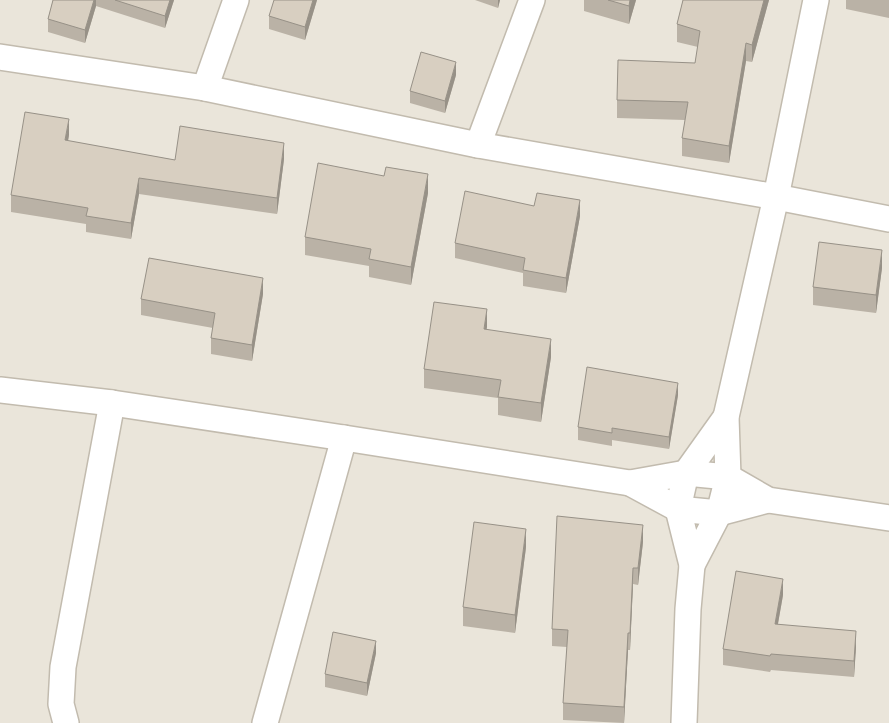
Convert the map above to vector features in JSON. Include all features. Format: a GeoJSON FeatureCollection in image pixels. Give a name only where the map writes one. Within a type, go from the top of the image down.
{"type":"FeatureCollection","features":[{"type":"Feature","properties":{"kind":"street"},"geometry":{"type":"LineString","coordinates":[[205,88],[236,0]]}},
{"type":"Feature","properties":{"kind":"street"},"geometry":{"type":"LineString","coordinates":[[478,144],[532,0]]}},
{"type":"Feature","properties":{"kind":"street"},"geometry":{"type":"LineString","coordinates":[[692,565],[719,513],[728,478],[726,417],[776,197],[816,0]]}},
{"type":"Feature","properties":{"kind":"street"},"geometry":{"type":"LineString","coordinates":[[0,57],[205,88],[478,144],[889,219]]}},
{"type":"Feature","properties":{"kind":"street"},"geometry":{"type":"LineString","coordinates":[[0,390],[112,403],[630,483],[686,473],[728,478],[768,500],[889,518]]}},
{"type":"Feature","properties":{"kind":"street"},"geometry":{"type":"LineString","coordinates":[[66,723],[61,704],[62,667],[112,403]]}},
{"type":"Feature","properties":{"kind":"street"},"geometry":{"type":"LineString","coordinates":[[684,723],[688,610],[692,565],[678,509],[686,473],[726,417]]}},
{"type":"Feature","properties":{"kind":"street"},"geometry":{"type":"LineString","coordinates":[[265,723],[344,438]]}},
{"type":"Feature","properties":{"kind":"street"},"geometry":{"type":"LineString","coordinates":[[630,483],[678,509],[719,513],[768,500]]}},
{"type":"Feature","properties":{"kind":"shaded area"},"geometry":{"type":"Polygon","coordinates":[[[0,0],[889,0],[889,723],[0,723],[0,0]]]}},
{"type":"Feature","properties":{"kind":"building"},"geometry":{"type":"Polygon","coordinates":[[[53,0],[94,0],[85,30],[48,19],[53,0]]]}},
{"type":"Feature","properties":{"kind":"building"},"geometry":{"type":"Polygon","coordinates":[[[115,0],[170,0],[165,16],[115,0]]]}},
{"type":"Feature","properties":{"kind":"building"},"geometry":{"type":"Polygon","coordinates":[[[274,0],[313,0],[305,27],[269,16],[274,0]]]}},
{"type":"Feature","properties":{"kind":"building"},"geometry":{"type":"Polygon","coordinates":[[[608,0],[630,0],[629,6],[608,0]]]}},
{"type":"Feature","properties":{"kind":"building"},"geometry":{"type":"Polygon","coordinates":[[[683,0],[764,0],[752,45],[746,43],[729,146],[682,138],[688,102],[617,100],[618,60],[695,63],[700,31],[677,24],[683,0]]]}},
{"type":"Feature","properties":{"kind":"building"},"geometry":{"type":"Polygon","coordinates":[[[421,52],[456,62],[445,101],[410,91],[421,52]]]}},
{"type":"Feature","properties":{"kind":"building"},"geometry":{"type":"Polygon","coordinates":[[[25,112],[69,119],[65,140],[175,160],[180,126],[284,143],[277,198],[139,178],[131,223],[86,216],[88,208],[11,195],[25,112]]]}},
{"type":"Feature","properties":{"kind":"building"},"geometry":{"type":"Polygon","coordinates":[[[318,163],[384,176],[386,167],[428,174],[411,267],[369,259],[371,249],[305,237],[318,163]]]}},
{"type":"Feature","properties":{"kind":"building"},"geometry":{"type":"Polygon","coordinates":[[[465,191],[534,206],[537,193],[580,200],[566,278],[523,270],[525,258],[455,243],[465,191]]]}},
{"type":"Feature","properties":{"kind":"building"},"geometry":{"type":"Polygon","coordinates":[[[819,242],[882,250],[876,295],[813,287],[819,242]]]}},
{"type":"Feature","properties":{"kind":"building"},"geometry":{"type":"Polygon","coordinates":[[[149,258],[263,278],[252,345],[211,338],[215,313],[141,299],[149,258]]]}},
{"type":"Feature","properties":{"kind":"building"},"geometry":{"type":"Polygon","coordinates":[[[434,302],[487,309],[484,329],[551,339],[541,403],[498,397],[501,380],[424,369],[434,302]]]}},
{"type":"Feature","properties":{"kind":"building"},"geometry":{"type":"Polygon","coordinates":[[[587,367],[678,383],[669,437],[612,428],[612,433],[578,427],[587,367]]]}},
{"type":"Feature","properties":{"kind":"building"},"geometry":{"type":"Polygon","coordinates":[[[557,516],[643,525],[638,568],[633,568],[624,707],[563,703],[568,630],[552,629],[557,516]]]}},
{"type":"Feature","properties":{"kind":"building"},"geometry":{"type":"Polygon","coordinates":[[[474,522],[526,529],[515,615],[463,607],[474,522]]]}},
{"type":"Feature","properties":{"kind":"building"},"geometry":{"type":"Polygon","coordinates":[[[736,571],[783,579],[775,624],[856,631],[854,661],[771,654],[770,656],[723,649],[736,571]]]}},
{"type":"Feature","properties":{"kind":"building"},"geometry":{"type":"Polygon","coordinates":[[[333,632],[376,641],[367,683],[325,674],[333,632]]]}}]}
